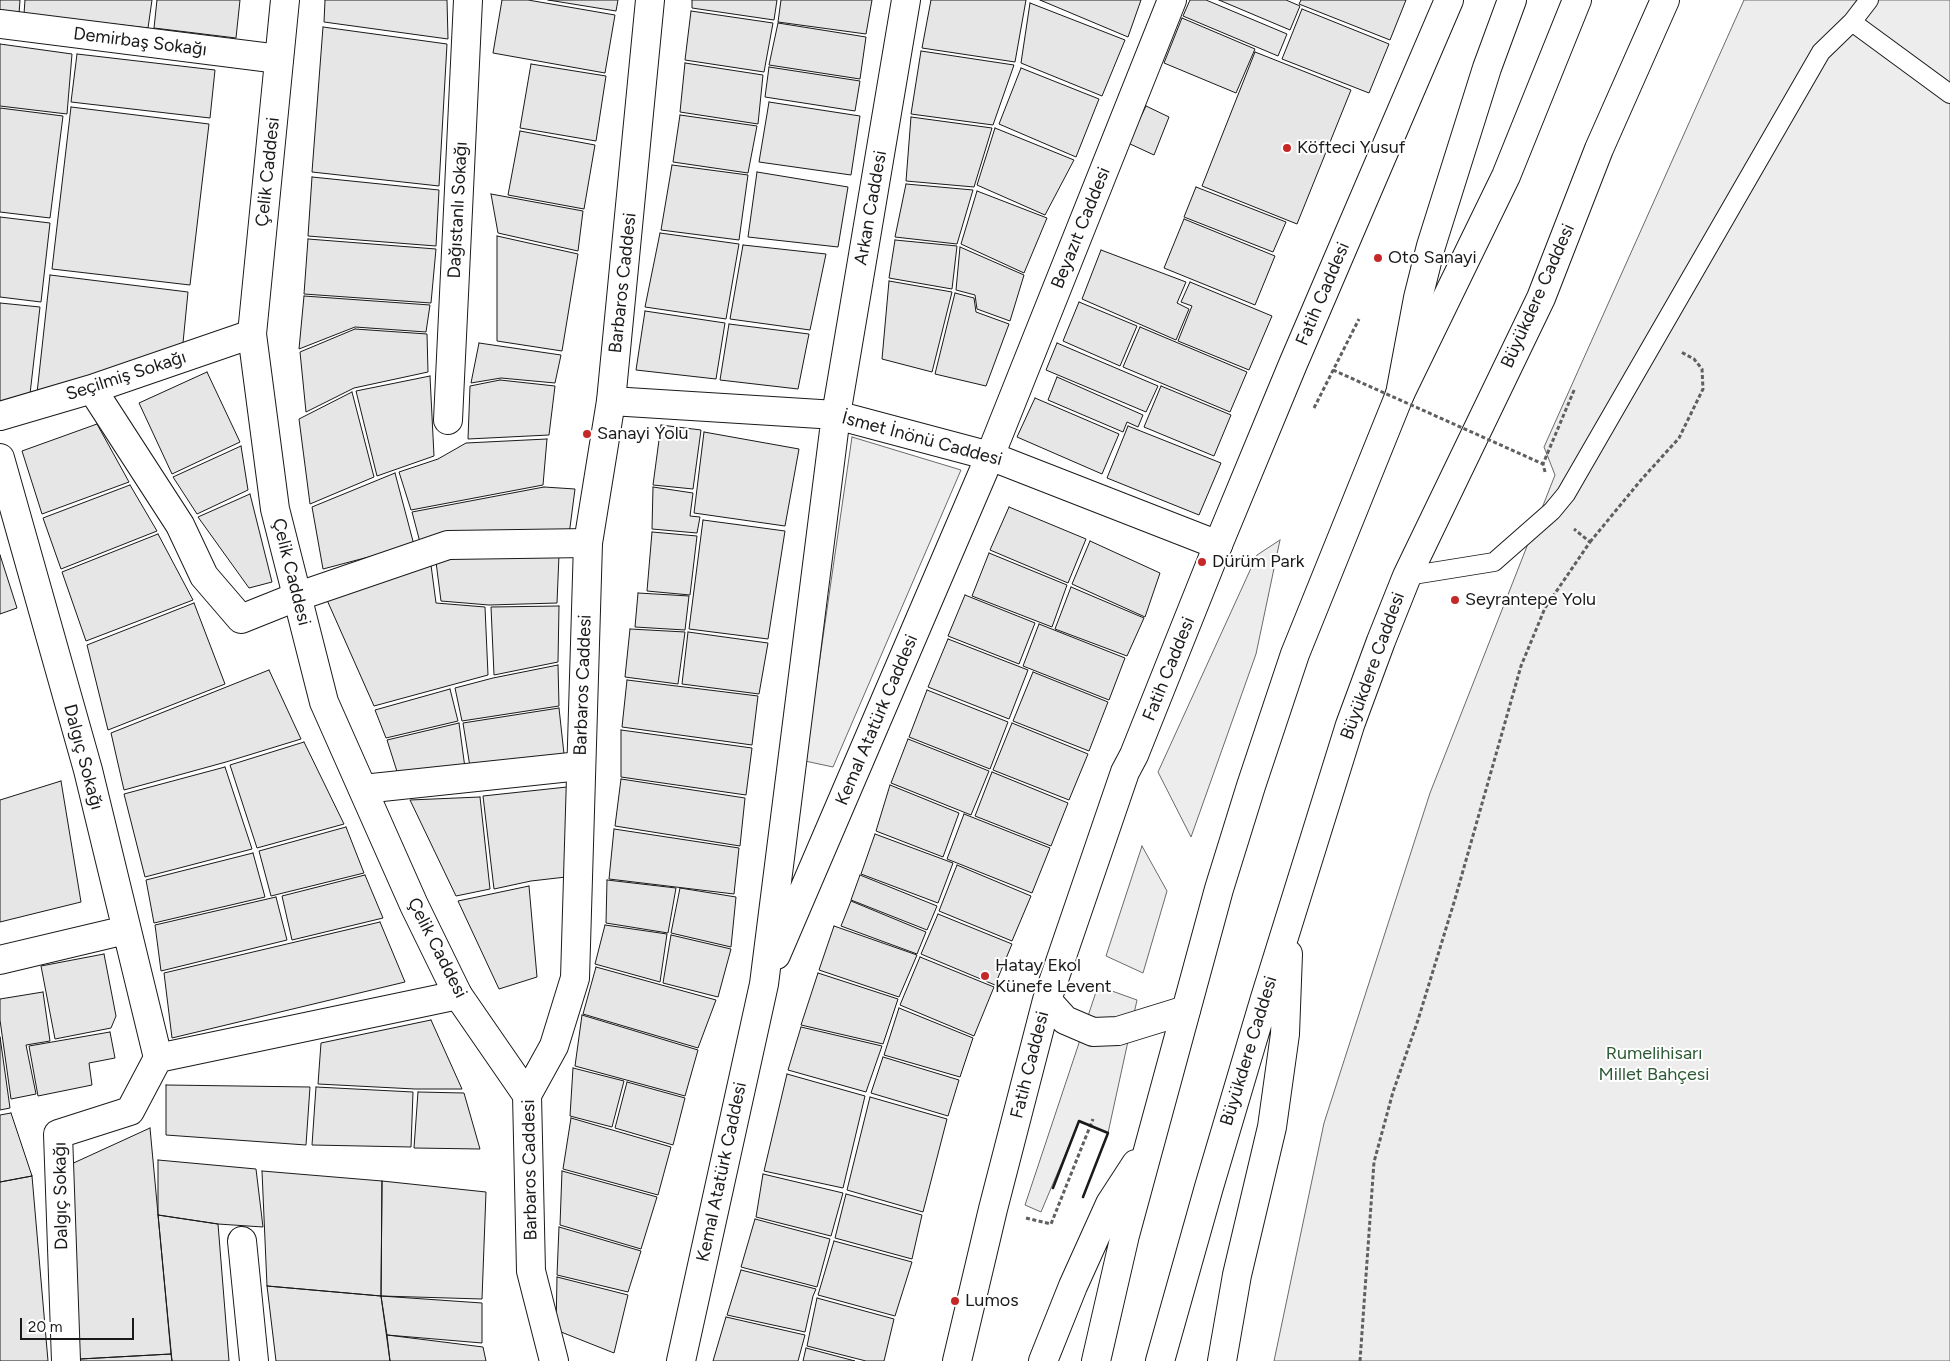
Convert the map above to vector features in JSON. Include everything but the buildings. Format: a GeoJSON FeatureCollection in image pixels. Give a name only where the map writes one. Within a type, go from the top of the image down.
{"type":"FeatureCollection","features":[{"type":"Feature","properties":{"kind":"main road","name":"Çelik Caddesi"},"geometry":{"type":"LineString","coordinates":[[285,0],[252,334],[275,509],[324,702],[414,905],[458,995],[527,1095]]}},
{"type":"Feature","properties":{"kind":"main road","name":"Dağıstanlı Sokağı"},"geometry":{"type":"LineString","coordinates":[[448,420],[468,0]]}},
{"type":"Feature","properties":{"kind":"main road","name":"Barbaros Caddesi"},"geometry":{"type":"LineString","coordinates":[[553,1361],[531,1271],[527,1095],[554,1046],[575,978],[588,543],[611,401],[650,0]]}},
{"type":"Feature","properties":{"kind":"main road","name":"Arkan Caddesi"},"geometry":{"type":"LineString","coordinates":[[836,415],[906,0]]}},
{"type":"Feature","properties":{"kind":"main road","name":"Beyazıt Caddesi"},"geometry":{"type":"LineString","coordinates":[[990,456],[1172,0]]}},
{"type":"Feature","properties":{"kind":"main road","name":"Fatih Caddesi"},"geometry":{"type":"LineString","coordinates":[[957,1361],[993,1209],[1047,1000],[1125,772],[1134,756],[1293,364],[1449,0]]}},
{"type":"Feature","properties":{"kind":"main road"},"geometry":{"type":"LineString","coordinates":[[1400,394],[1418,298],[1431,246],[1487,68],[1512,0]]}},
{"type":"Feature","properties":{"kind":"main road"},"geometry":{"type":"LineString","coordinates":[[1096,1361],[1125,1235],[1219,889],[1295,654],[1400,394],[1506,176],[1577,0]]}},
{"type":"Feature","properties":{"kind":"main road","name":"Büyükdere Caddesi"},"geometry":{"type":"LineString","coordinates":[[1160,1361],[1209,1187],[1290,914],[1350,725],[1407,576],[1541,298],[1599,149],[1665,0]]}},
{"type":"Feature","properties":{"kind":"main road","name":"Demirbaş Sokağı"},"geometry":{"type":"LineString","coordinates":[[0,24],[279,59]]}},
{"type":"Feature","properties":{"kind":"main road","name":"Seçilmiş Sokağı"},"geometry":{"type":"LineString","coordinates":[[0,416],[92,389],[252,334]]}},
{"type":"Feature","properties":{"kind":"main road"},"geometry":{"type":"LineString","coordinates":[[92,389],[180,525],[204,576],[241,618],[296,597],[448,545],[588,543]]}},
{"type":"Feature","properties":{"kind":"main road","name":"İsmet İnönü Caddesi"},"geometry":{"type":"LineString","coordinates":[[611,401],[836,415],[990,456],[1218,545]]}},
{"type":"Feature","properties":{"kind":"main road","name":"Kemal Atatürk Caddesi"},"geometry":{"type":"LineString","coordinates":[[681,1361],[764,984],[836,415]]}},
{"type":"Feature","properties":{"kind":"main road","name":"Kemal Atatürk Caddesi"},"geometry":{"type":"LineString","coordinates":[[764,984],[990,456]]}},
{"type":"Feature","properties":{"kind":"main road","name":"Dalgıç Sokağı"},"geometry":{"type":"LineString","coordinates":[[0,458],[88,770],[158,1058],[130,1111],[58,1134],[66,1361]]}},
{"type":"Feature","properties":{"kind":"main road"},"geometry":{"type":"LineString","coordinates":[[363,789],[580,766]]}},
{"type":"Feature","properties":{"kind":"main road"},"geometry":{"type":"LineString","coordinates":[[1222,1361],[1237,1276],[1272,1127],[1285,1034],[1290,914]]}},
{"type":"Feature","properties":{"kind":"main road"},"geometry":{"type":"LineString","coordinates":[[0,960],[126,930]]}},
{"type":"Feature","properties":{"kind":"main road"},"geometry":{"type":"LineString","coordinates":[[158,1058],[458,995]]}},
{"type":"Feature","properties":{"kind":"main road"},"geometry":{"type":"LineString","coordinates":[[1047,1000],[1066,1020],[1093,1032],[1118,1031],[1186,1010]]}},
{"type":"Feature","properties":{"kind":"main road"},"geometry":{"type":"LineString","coordinates":[[1043,1361],[1073,1286],[1110,1204],[1151,1142]]}},
{"type":"Feature","properties":{"kind":"main road"},"geometry":{"type":"LineString","coordinates":[[242,1241],[254,1361]]}},
{"type":"Feature","properties":{"kind":"lane"},"geometry":{"type":"LineString","coordinates":[[1407,576],[1494,562],[1552,511],[1566,494],[1821,52],[1852,22],[1869,0]]}},
{"type":"Feature","properties":{"kind":"lane"},"geometry":{"type":"LineString","coordinates":[[1852,22],[1950,94]]}},
{"type":"Feature","properties":{"kind":"path"},"geometry":{"type":"LineString","coordinates":[[1313,410],[1359,319]]}},
{"type":"Feature","properties":{"kind":"path"},"geometry":{"type":"LineString","coordinates":[[1360,1361],[1374,1162],[1393,1092],[1418,1020],[1455,899],[1521,666],[1545,608],[1590,542],[1641,480],[1679,438],[1703,389],[1702,369],[1694,358],[1656,338]]}},
{"type":"Feature","properties":{"kind":"path"},"geometry":{"type":"LineString","coordinates":[[1333,370],[1543,464],[1575,388]]}},
{"type":"Feature","properties":{"kind":"path"},"geometry":{"type":"LineString","coordinates":[[1552,511],[1590,542]]}},
{"type":"Feature","properties":{"kind":"path"},"geometry":{"type":"LineString","coordinates":[[993,1209],[1051,1224],[1093,1119]]}},
{"type":"Feature","properties":{"kind":"shaded area","name":"Rumelihisarı Millet Bahçesi"},"geometry":{"type":"Polygon","coordinates":[[[1744,0],[1950,0],[1950,1361],[1274,1361],[1324,1123],[1430,793],[1555,475],[1544,447],[1744,0]]]}},
{"type":"Feature","properties":{"kind":"shaded area"},"geometry":{"type":"Polygon","coordinates":[[[852,437],[961,470],[833,767],[805,761],[852,437]]]}},
{"type":"Feature","properties":{"kind":"shaded area"},"geometry":{"type":"Polygon","coordinates":[[[1280,540],[1256,654],[1191,837],[1158,772],[1257,555],[1280,540]]]}},
{"type":"Feature","properties":{"kind":"shaded area"},"geometry":{"type":"Polygon","coordinates":[[[1142,846],[1167,891],[1143,973],[1106,956],[1142,846]]]}},
{"type":"Feature","properties":{"kind":"shaded area"},"geometry":{"type":"Polygon","coordinates":[[[1098,986],[1137,1000],[1108,1133],[1079,1122],[1041,1212],[1025,1205],[1098,986]]]}},
{"type":"Feature","properties":{"kind":"wall"},"geometry":{"type":"LineString","coordinates":[[1053,1188],[1079,1121],[1108,1133],[1083,1197]]}},
{"type":"Feature","properties":{"kind":"place","name":"Köfteci Yusuf"},"geometry":{"type":"Point","coordinates":[1287,148]}},
{"type":"Feature","properties":{"kind":"place","name":"Oto Sanayi"},"geometry":{"type":"Point","coordinates":[1378,258]}},
{"type":"Feature","properties":{"kind":"place","name":"Sanayi Yolu"},"geometry":{"type":"Point","coordinates":[587,434]}},
{"type":"Feature","properties":{"kind":"place","name":"Dürüm Park"},"geometry":{"type":"Point","coordinates":[1202,562]}},
{"type":"Feature","properties":{"kind":"place","name":"Seyrantepe Yolu"},"geometry":{"type":"Point","coordinates":[1455,600]}},
{"type":"Feature","properties":{"kind":"place","name":"Hatay Ekol Künefe Levent"},"geometry":{"type":"Point","coordinates":[985,976]}},
{"type":"Feature","properties":{"kind":"place","name":"Lumos"},"geometry":{"type":"Point","coordinates":[955,1301]}}]}
